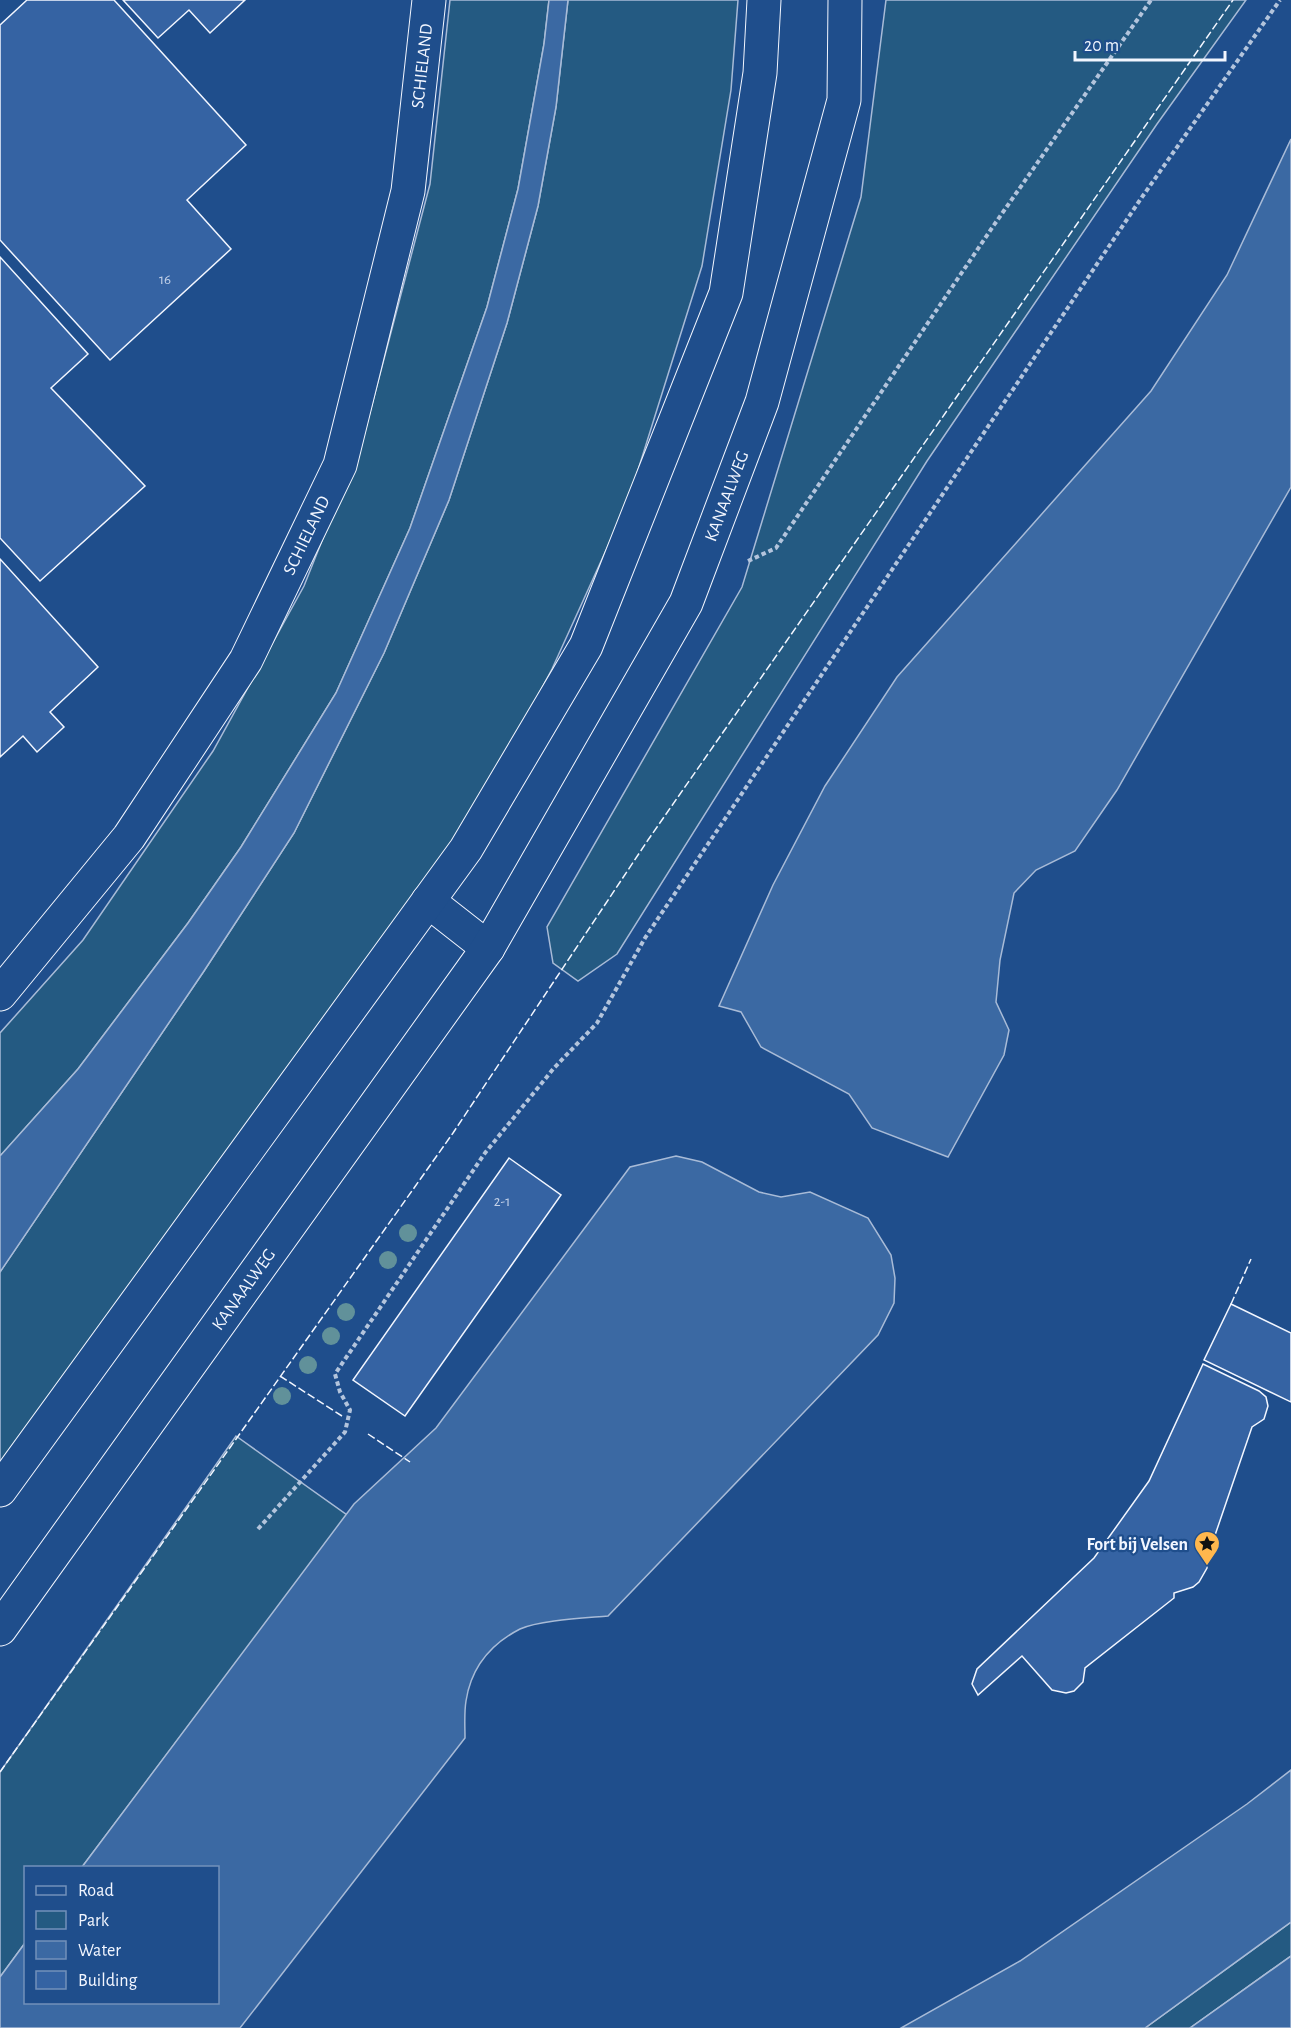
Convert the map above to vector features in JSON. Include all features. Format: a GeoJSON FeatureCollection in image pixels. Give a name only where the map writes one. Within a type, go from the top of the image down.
{"type":"FeatureCollection","features":[{"type":"Feature","properties":{"kind":"street","name":"SCHIELAND"},"geometry":{"type":"LineString","coordinates":[[0,994],[129,837],[246,660],[340,465],[408,190],[429,0]]}},
{"type":"Feature","properties":{"kind":"street"},"geometry":{"type":"LineString","coordinates":[[0,1490],[466,849],[586,646],[726,293],[760,73],[764,0]]}},
{"type":"Feature","properties":{"kind":"street","name":"KANAALWEG"},"geometry":{"type":"LineString","coordinates":[[0,1629],[488,948],[686,603],[762,402],[844,100],[845,0]]}},
{"type":"Feature","properties":{"kind":"street"},"geometry":{"type":"LineString","coordinates":[[428,901],[488,948]]}},
{"type":"Feature","properties":{"kind":"path"},"geometry":{"type":"LineString","coordinates":[[693,586],[776,548],[994,225],[1151,0]]}},
{"type":"Feature","properties":{"kind":"path"},"geometry":{"type":"LineString","coordinates":[[258,1529],[345,1432],[350,1410],[340,1392],[335,1374],[485,1153],[554,1068],[597,1023],[651,928],[1140,200],[1280,0]]}},
{"type":"Feature","properties":{"kind":"green space"},"geometry":{"type":"Polygon","coordinates":[[[450,0],[549,0],[544,44],[518,189],[487,307],[410,528],[336,693],[241,847],[188,923],[78,1069],[0,1156],[0,1033],[83,940],[213,751],[304,586],[364,435],[430,184],[450,0]]]}},
{"type":"Feature","properties":{"kind":"green space"},"geometry":{"type":"Polygon","coordinates":[[[568,0],[738,0],[731,90],[702,266],[628,502],[552,669],[482,801],[0,1474],[0,1272],[204,971],[294,833],[384,653],[449,500],[507,323],[538,206],[556,107],[568,0]]]}},
{"type":"Feature","properties":{"kind":"green space"},"geometry":{"type":"Polygon","coordinates":[[[886,0],[1246,0],[1157,124],[927,461],[617,954],[578,981],[553,963],[547,927],[742,587],[861,197],[886,0]]]}},
{"type":"Feature","properties":{"kind":"green space"},"geometry":{"type":"Polygon","coordinates":[[[236,1436],[347,1515],[83,1866],[24,1866],[24,1944],[0,1977],[0,1772],[236,1436]]]}},
{"type":"Feature","properties":{"kind":"green space"},"geometry":{"type":"Polygon","coordinates":[[[1291,1922],[1291,1956],[1190,2028],[1145,2028],[1291,1922]]]}},
{"type":"Feature","properties":{"kind":"water"},"geometry":{"type":"Polygon","coordinates":[[[549,0],[568,0],[556,107],[538,206],[507,323],[449,500],[384,653],[294,833],[204,971],[0,1272],[0,1156],[78,1069],[188,923],[241,847],[336,693],[410,528],[487,307],[518,189],[544,44],[549,0]]]}},
{"type":"Feature","properties":{"kind":"water"},"geometry":{"type":"Polygon","coordinates":[[[1291,139],[1291,487],[1117,790],[1075,851],[1036,870],[1014,893],[1000,960],[996,1002],[1009,1030],[1004,1055],[948,1157],[872,1128],[849,1094],[761,1047],[741,1012],[719,1006],[773,885],[825,786],[897,677],[1151,391],[1227,275],[1291,139]]]}},
{"type":"Feature","properties":{"kind":"water"},"geometry":{"type":"Polygon","coordinates":[[[676,1156],[702,1162],[759,1192],[781,1197],[810,1192],[868,1218],[891,1255],[895,1278],[894,1303],[878,1335],[608,1616],[528,1626],[510,1635],[491,1650],[472,1678],[466,1701],[465,1738],[240,2028],[0,2028],[0,1977],[24,1944],[24,2004],[219,2004],[219,1866],[83,1866],[354,1504],[436,1428],[630,1167],[676,1156]]]}},
{"type":"Feature","properties":{"kind":"water"},"geometry":{"type":"Polygon","coordinates":[[[1291,1770],[1291,1922],[1145,2028],[901,2028],[1020,1961],[1247,1804],[1291,1770]]]}},
{"type":"Feature","properties":{"kind":"water"},"geometry":{"type":"Polygon","coordinates":[[[1291,1956],[1291,2028],[1190,2028],[1291,1956]]]}},
{"type":"Feature","properties":{"kind":"building"},"geometry":{"type":"Polygon","coordinates":[[[27,0],[114,0],[246,145],[187,200],[231,249],[110,360],[0,240],[0,25],[27,0]]]}},
{"type":"Feature","properties":{"kind":"building"},"geometry":{"type":"Polygon","coordinates":[[[123,0],[245,0],[210,33],[189,10],[158,38],[123,0]]]}},
{"type":"Feature","properties":{"kind":"building"},"geometry":{"type":"Polygon","coordinates":[[[0,257],[88,354],[51,388],[145,486],[40,581],[0,538],[0,257]]]}},
{"type":"Feature","properties":{"kind":"building"},"geometry":{"type":"Polygon","coordinates":[[[0,559],[98,667],[50,712],[64,727],[37,752],[23,736],[0,757],[0,559]]]}},
{"type":"Feature","properties":{"kind":"building"},"geometry":{"type":"Polygon","coordinates":[[[509,1158],[561,1195],[405,1416],[353,1380],[509,1158]]]}},
{"type":"Feature","properties":{"kind":"building"},"geometry":{"type":"Polygon","coordinates":[[[1231,1304],[1291,1333],[1291,1402],[1204,1360],[1231,1304]]]}},
{"type":"Feature","properties":{"kind":"building"},"geometry":{"type":"Polygon","coordinates":[[[1203,1364],[1259,1391],[1266,1397],[1268,1406],[1264,1419],[1252,1427],[1212,1544],[1206,1548],[1207,1568],[1199,1582],[1193,1587],[1174,1593],[1174,1598],[1085,1668],[1083,1682],[1074,1691],[1066,1693],[1052,1690],[1022,1656],[978,1695],[972,1684],[977,1669],[1094,1558],[1149,1481],[1203,1364]]]}},
{"type":"Feature","properties":{"kind":"fence"},"geometry":{"type":"LineString","coordinates":[[0,1772],[453,1133],[648,840],[1233,0]]}},
{"type":"Feature","properties":{"kind":"fence"},"geometry":{"type":"LineString","coordinates":[[1231,1304],[1251,1259]]}},
{"type":"Feature","properties":{"kind":"fence"},"geometry":{"type":"LineString","coordinates":[[280,1376],[342,1416]]}},
{"type":"Feature","properties":{"kind":"fence"},"geometry":{"type":"LineString","coordinates":[[368,1434],[410,1462]]}},
{"type":"Feature","properties":{"kind":"place","name":"Fort bij Velsen"},"geometry":{"type":"Point","coordinates":[1207,1567]}}]}
